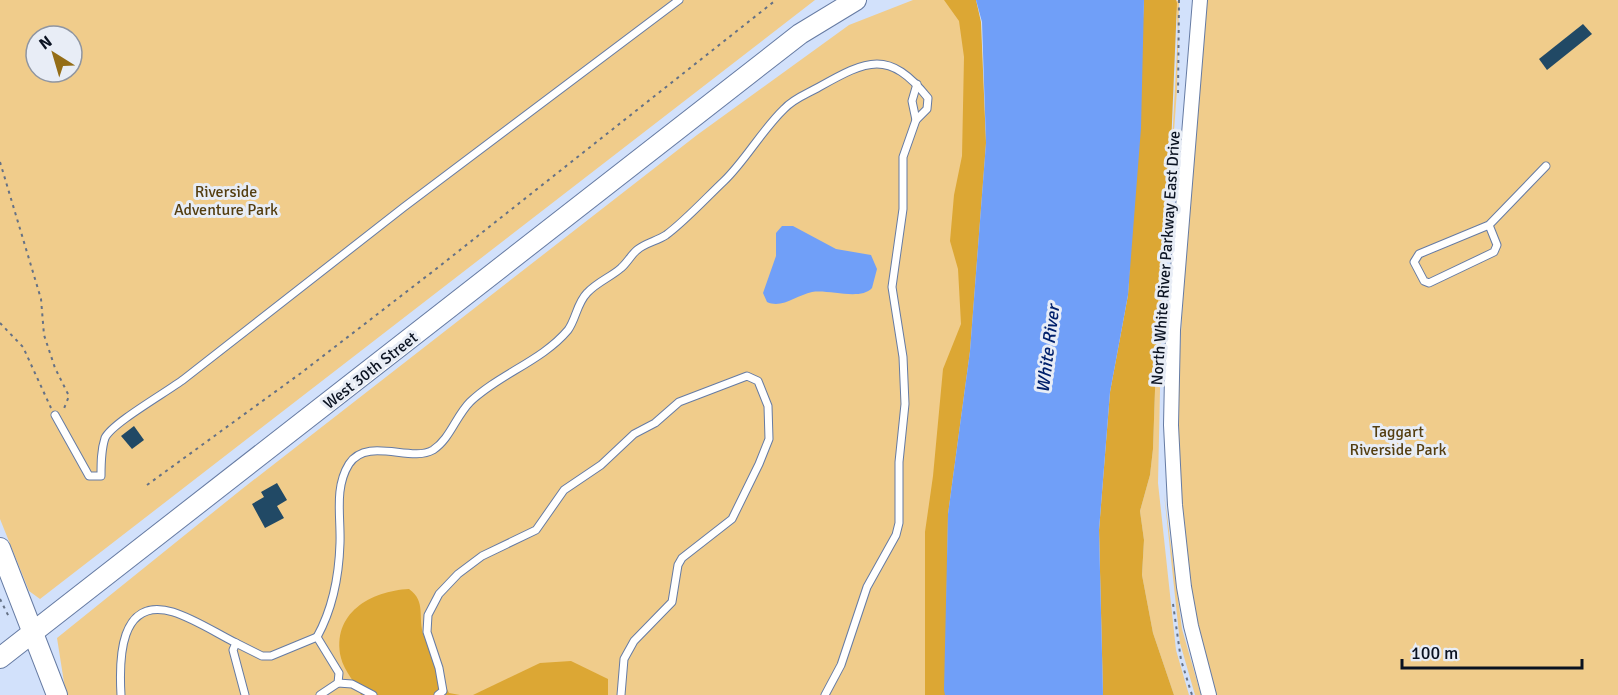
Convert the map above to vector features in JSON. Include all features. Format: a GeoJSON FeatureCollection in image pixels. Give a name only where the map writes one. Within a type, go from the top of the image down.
{"type":"FeatureCollection","features":[{"type":"Feature","properties":{"kind":"main road","name":"West 30th Street"},"geometry":{"type":"LineString","coordinates":[[0,658],[812,25],[856,0]]}},
{"type":"Feature","properties":{"kind":"main road"},"geometry":{"type":"LineString","coordinates":[[0,548],[57,695]]}},
{"type":"Feature","properties":{"kind":"street","name":"North White River Parkway East Drive"},"geometry":{"type":"LineString","coordinates":[[1200,0],[1173,330],[1171,425],[1175,505],[1184,587],[1194,642],[1209,695]]}},
{"type":"Feature","properties":{"kind":"lane"},"geometry":{"type":"LineString","coordinates":[[55,415],[89,476],[101,476],[101,456],[106,436],[123,418],[148,405],[184,380],[404,207],[680,0]]}},
{"type":"Feature","properties":{"kind":"lane"},"geometry":{"type":"LineString","coordinates":[[121,695],[119,666],[125,636],[131,622],[142,614],[155,611],[172,612],[262,656],[271,656],[317,637],[332,603],[340,543],[338,506],[342,481],[349,464],[357,456],[366,452],[418,453],[432,450],[447,435],[469,404],[490,386],[540,353],[569,329],[576,309],[587,293],[621,268],[638,249],[667,234],[728,177],[746,152],[786,107],[845,71],[866,64],[885,65],[900,71],[917,84],[928,98],[927,109],[916,120],[903,158],[903,209],[892,287],[903,357],[904,387],[899,462],[899,523],[896,535],[867,587],[841,665],[825,695]]}},
{"type":"Feature","properties":{"kind":"lane"},"geometry":{"type":"LineString","coordinates":[[916,120],[912,101],[917,84]]}},
{"type":"Feature","properties":{"kind":"lane"},"geometry":{"type":"LineString","coordinates":[[1489,225],[1497,245],[1494,252],[1429,283],[1424,281],[1414,262],[1419,254],[1489,225],[1546,166]]}},
{"type":"Feature","properties":{"kind":"lane"},"geometry":{"type":"LineString","coordinates":[[438,695],[442,691],[439,668],[427,632],[429,615],[439,594],[458,574],[482,556],[536,530],[564,490],[679,402],[747,376],[758,381],[768,406],[769,439],[732,519],[682,558],[678,565],[672,602],[634,642],[624,659],[621,695]]}},
{"type":"Feature","properties":{"kind":"lane"},"geometry":{"type":"LineString","coordinates":[[317,637],[339,673],[352,684],[373,695]]}},
{"type":"Feature","properties":{"kind":"lane"},"geometry":{"type":"LineString","coordinates":[[236,643],[233,650],[245,695]]}},
{"type":"Feature","properties":{"kind":"lane"},"geometry":{"type":"LineString","coordinates":[[338,683],[339,673]]}},
{"type":"Feature","properties":{"kind":"lane"},"geometry":{"type":"LineString","coordinates":[[320,695],[338,683],[352,684]]}},
{"type":"Feature","properties":{"kind":"path"},"geometry":{"type":"LineString","coordinates":[[147,485],[301,373],[436,269],[776,0]]}},
{"type":"Feature","properties":{"kind":"path"},"geometry":{"type":"LineString","coordinates":[[0,162],[42,299],[44,335],[55,368],[69,396],[62,412],[55,415],[22,347],[0,323]]}},
{"type":"Feature","properties":{"kind":"path"},"geometry":{"type":"LineString","coordinates":[[0,599],[9,617]]}},
{"type":"Feature","properties":{"kind":"green space","name":"Riverside Adventure Park"},"geometry":{"type":"Polygon","coordinates":[[[0,0],[815,0],[40,599],[29,591],[0,519],[0,0]]]}},
{"type":"Feature","properties":{"kind":"green space"},"geometry":{"type":"Polygon","coordinates":[[[913,0],[976,0],[986,143],[970,351],[948,514],[945,695],[66,695],[57,638],[242,489],[697,135],[849,25],[913,0]]]}},
{"type":"Feature","properties":{"kind":"green space"},"geometry":{"type":"Polygon","coordinates":[[[1176,0],[1179,2],[1177,90],[1169,206],[1178,32],[1176,0]]]}},
{"type":"Feature","properties":{"kind":"green space","name":"Taggart Riverside Park"},"geometry":{"type":"Polygon","coordinates":[[[1200,0],[1618,0],[1618,695],[1215,695],[1192,614],[1180,505],[1176,421],[1200,0]]]}},
{"type":"Feature","properties":{"kind":"green space"},"geometry":{"type":"Polygon","coordinates":[[[1167,221],[1162,297],[1158,483],[1176,650],[1189,695],[1174,695],[1153,633],[1142,575],[1144,540],[1140,511],[1150,475],[1153,449],[1158,302],[1167,221]]]}},
{"type":"Feature","properties":{"kind":"green space"},"geometry":{"type":"Polygon","coordinates":[[[1164,493],[1182,629],[1201,695],[1195,695],[1180,643],[1164,493]]]}},
{"type":"Feature","properties":{"kind":"shaded area"},"geometry":{"type":"Polygon","coordinates":[[[944,0],[976,0],[981,22],[986,143],[970,351],[948,514],[945,695],[925,695],[925,532],[933,476],[943,369],[961,324],[958,269],[950,241],[954,195],[962,156],[964,57],[959,21],[944,0]]]}},
{"type":"Feature","properties":{"kind":"shaded area"},"geometry":{"type":"Polygon","coordinates":[[[1144,0],[1176,0],[1177,3],[1168,217],[1158,302],[1153,449],[1150,475],[1140,511],[1144,540],[1142,575],[1153,633],[1174,695],[1103,695],[1099,530],[1110,392],[1128,295],[1144,0]]]}},
{"type":"Feature","properties":{"kind":"shaded area"},"geometry":{"type":"Polygon","coordinates":[[[409,589],[418,599],[424,636],[442,679],[449,693],[460,695],[361,695],[345,668],[339,642],[348,617],[357,607],[381,594],[409,589]]]}},
{"type":"Feature","properties":{"kind":"shaded area"},"geometry":{"type":"Polygon","coordinates":[[[571,661],[608,679],[608,695],[473,695],[540,663],[571,661]]]}},
{"type":"Feature","properties":{"kind":"water","name":"White River"},"geometry":{"type":"Polygon","coordinates":[[[976,0],[1144,0],[1141,128],[1128,295],[1110,392],[1099,530],[1103,695],[945,695],[944,690],[948,514],[970,351],[986,143],[982,22],[976,0]]]}},
{"type":"Feature","properties":{"kind":"water"},"geometry":{"type":"Polygon","coordinates":[[[782,226],[793,226],[836,249],[871,255],[877,269],[872,288],[860,294],[812,292],[784,303],[767,302],[763,293],[776,256],[776,233],[782,226]]]}},
{"type":"Feature","properties":{"kind":"building"},"geometry":{"type":"Polygon","coordinates":[[[1583,24],[1592,34],[1547,70],[1539,59],[1583,24]]]}},
{"type":"Feature","properties":{"kind":"building"},"geometry":{"type":"Polygon","coordinates":[[[134,426],[144,440],[132,449],[121,436],[134,426]]]}},
{"type":"Feature","properties":{"kind":"building"},"geometry":{"type":"Polygon","coordinates":[[[277,483],[287,500],[277,506],[284,518],[265,528],[252,504],[264,497],[261,492],[277,483]]]}}]}
